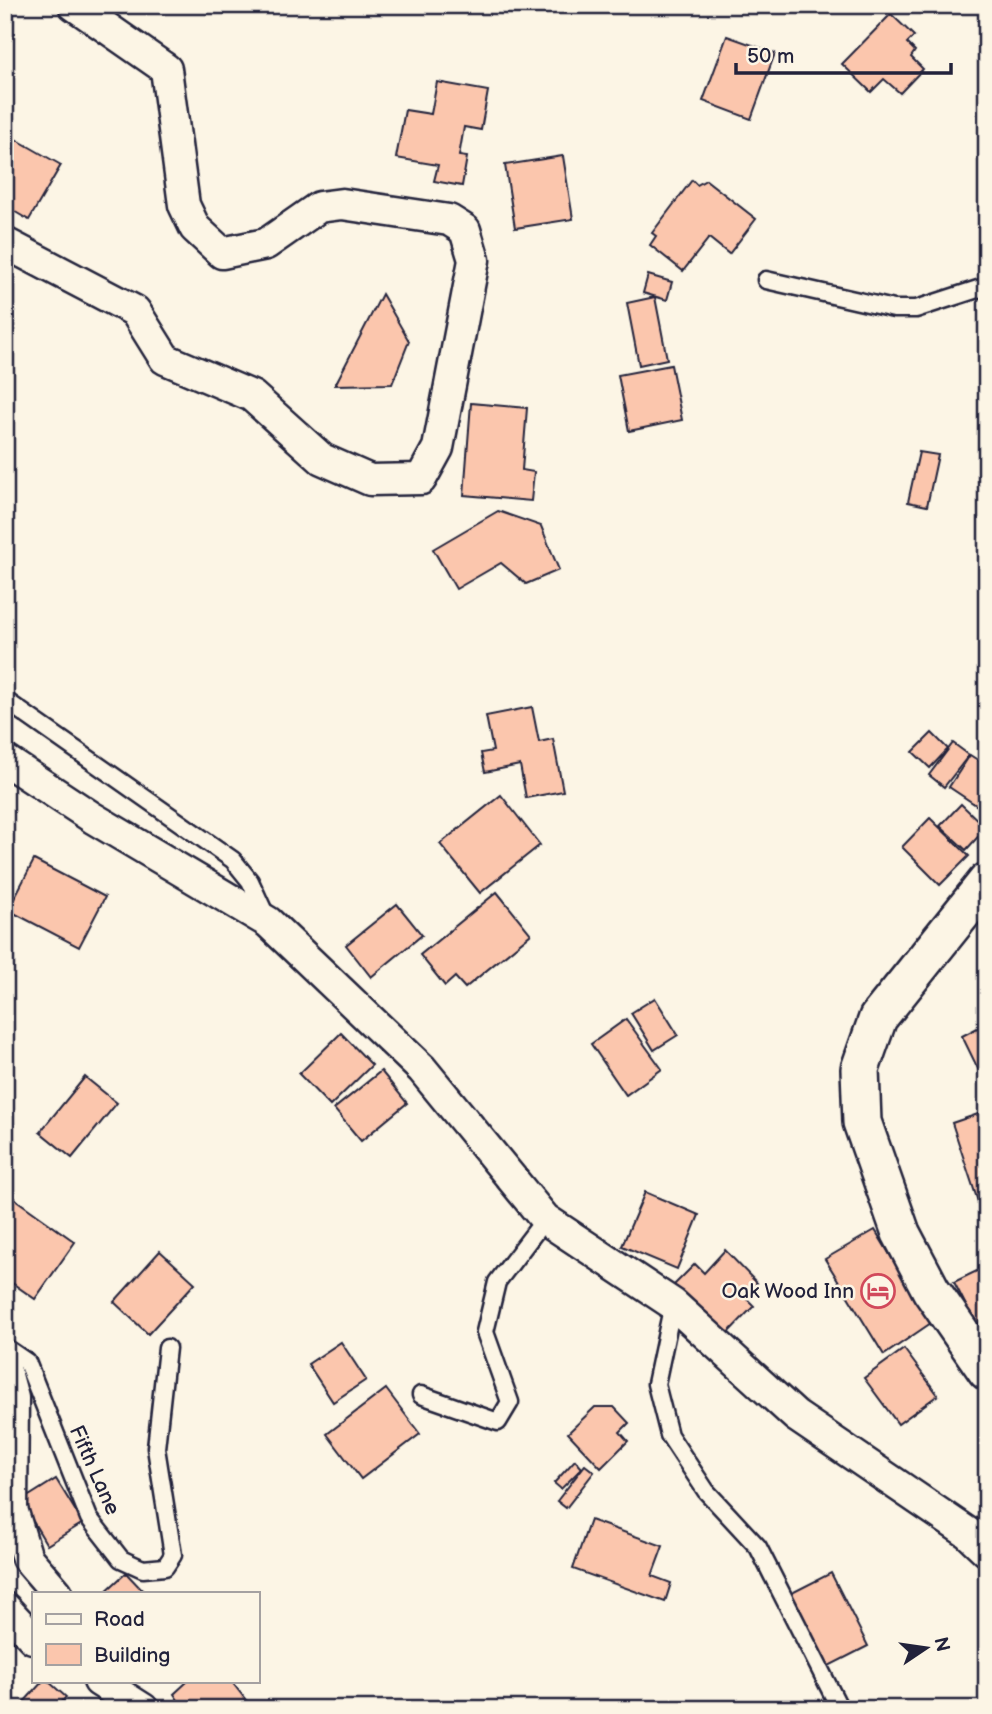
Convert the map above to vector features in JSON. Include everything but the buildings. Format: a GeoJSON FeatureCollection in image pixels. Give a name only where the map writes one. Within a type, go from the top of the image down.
{"type":"FeatureCollection","features":[{"type":"Feature","properties":{"kind":"street"},"geometry":{"type":"LineString","coordinates":[[5,243],[135,311],[164,359],[252,396],[322,459],[370,480],[421,479],[438,448],[474,260],[465,230],[449,220],[342,204],[318,207],[266,244],[222,253],[195,228],[184,205],[166,69],[74,5]]}},
{"type":"Feature","properties":{"kind":"street"},"geometry":{"type":"LineString","coordinates":[[5,760],[93,818],[268,922],[422,1069],[545,1219],[673,1304],[796,1416],[968,1533],[987,1551]]}},
{"type":"Feature","properties":{"kind":"street"},"geometry":{"type":"LineString","coordinates":[[987,883],[878,1018],[860,1069],[862,1122],[901,1233],[931,1290],[987,1371]]}},
{"type":"Feature","properties":{"kind":"street"},"geometry":{"type":"LineString","coordinates":[[5,1368],[13,1398],[12,1508],[27,1558],[56,1592]]}},
{"type":"Feature","properties":{"kind":"street"},"geometry":{"type":"LineString","coordinates":[[5,1608],[32,1637]]}},
{"type":"Feature","properties":{"kind":"street"},"geometry":{"type":"LineString","coordinates":[[101,1682],[142,1708]]}},
{"type":"Feature","properties":{"kind":"street"},"geometry":{"type":"LineString","coordinates":[[131,1682],[142,1708]]}},
{"type":"Feature","properties":{"kind":"lane"},"geometry":{"type":"LineString","coordinates":[[766,280],[894,309],[916,309],[987,286]]}},
{"type":"Feature","properties":{"kind":"lane"},"geometry":{"type":"LineString","coordinates":[[5,700],[233,860],[250,881],[268,922]]}},
{"type":"Feature","properties":{"kind":"lane"},"geometry":{"type":"LineString","coordinates":[[421,1395],[498,1422],[510,1402],[485,1332],[497,1282],[545,1219]]}},
{"type":"Feature","properties":{"kind":"lane"},"geometry":{"type":"LineString","coordinates":[[673,1304],[656,1384],[668,1435],[706,1490],[758,1547],[838,1705]]}},
{"type":"Feature","properties":{"kind":"lane","name":"Fifth Lane"},"geometry":{"type":"LineString","coordinates":[[5,1347],[27,1362],[89,1518],[121,1559],[143,1569],[165,1567],[173,1555],[156,1447],[167,1348]]}},
{"type":"Feature","properties":{"kind":"place","name":"Oak Wood Inn"},"geometry":{"type":"Point","coordinates":[878,1291]}}]}
